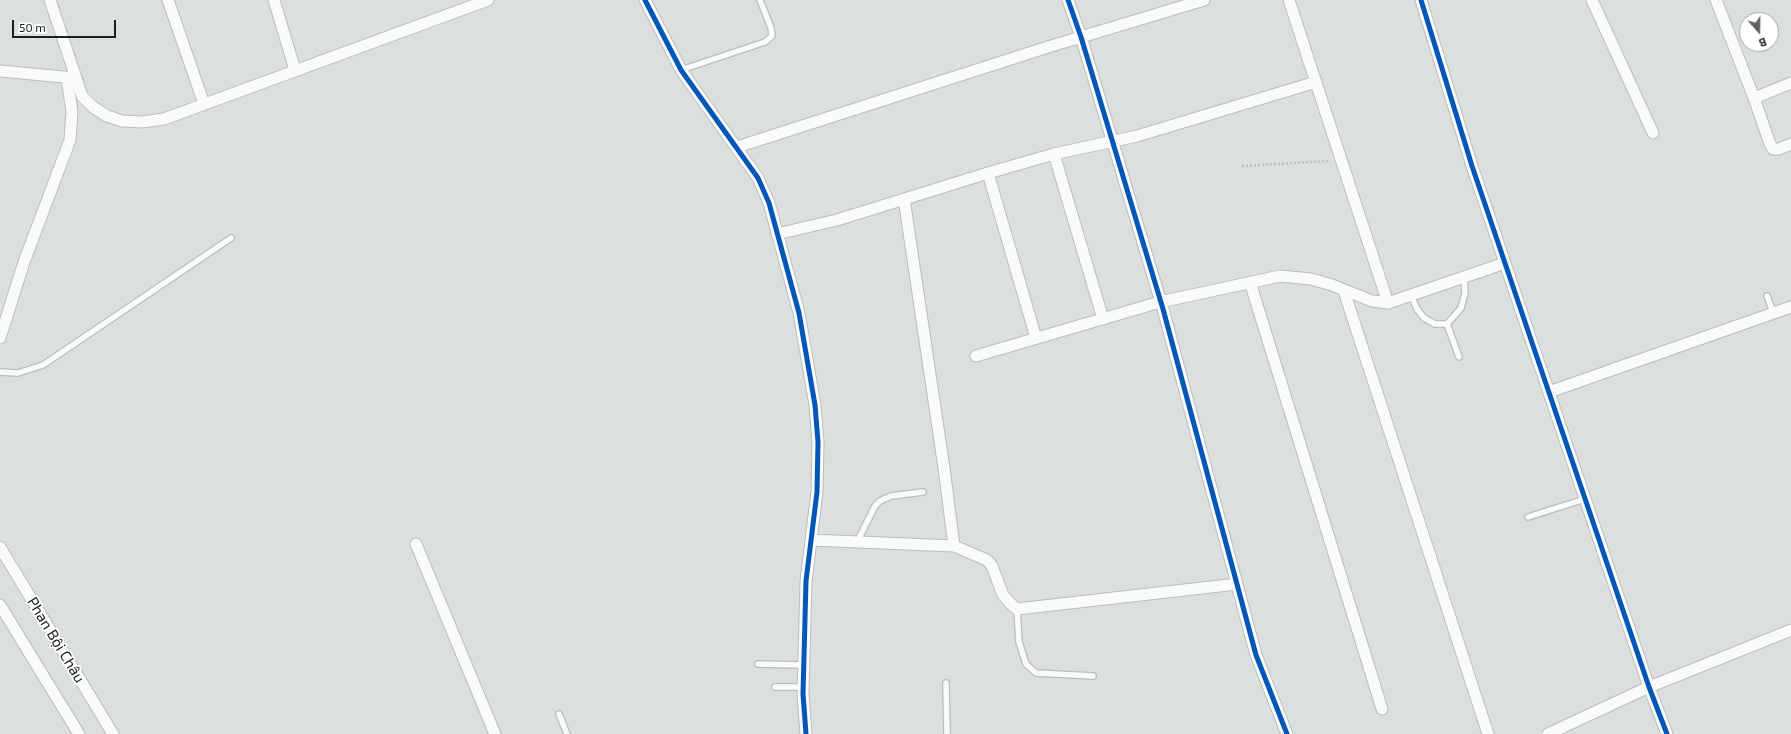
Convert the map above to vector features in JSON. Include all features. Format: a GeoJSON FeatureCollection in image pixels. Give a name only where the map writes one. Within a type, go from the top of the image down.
{"type":"FeatureCollection","features":[{"type":"Feature","properties":{"kind":"street"},"geometry":{"type":"LineString","coordinates":[[0,338],[24,262],[70,140],[72,112],[71,78],[50,0]]}},
{"type":"Feature","properties":{"kind":"street"},"geometry":{"type":"LineString","coordinates":[[168,0],[204,104]]}},
{"type":"Feature","properties":{"kind":"street"},"geometry":{"type":"LineString","coordinates":[[274,0],[295,70]]}},
{"type":"Feature","properties":{"kind":"street"},"geometry":{"type":"LineString","coordinates":[[71,78],[82,96],[93,107],[107,116],[122,121],[142,122],[164,119],[488,0]]}},
{"type":"Feature","properties":{"kind":"street"},"geometry":{"type":"LineString","coordinates":[[645,0],[682,70],[758,178],[769,204],[799,312],[815,406],[818,442],[817,492],[806,582],[803,687],[806,734]]}},
{"type":"Feature","properties":{"kind":"street"},"geometry":{"type":"LineString","coordinates":[[1068,0],[1081,37],[1113,142],[1160,302],[1256,654],[1287,734]]}},
{"type":"Feature","properties":{"kind":"street"},"geometry":{"type":"LineString","coordinates":[[737,147],[1081,37],[1204,0]]}},
{"type":"Feature","properties":{"kind":"street"},"geometry":{"type":"LineString","coordinates":[[1289,0],[1388,303]]}},
{"type":"Feature","properties":{"kind":"street"},"geometry":{"type":"LineString","coordinates":[[1421,0],[1472,166],[1649,687],[1667,734]]}},
{"type":"Feature","properties":{"kind":"street"},"geometry":{"type":"LineString","coordinates":[[1592,0],[1653,133]]}},
{"type":"Feature","properties":{"kind":"street"},"geometry":{"type":"LineString","coordinates":[[1716,0],[1770,144],[1773,149],[1779,149],[1791,144]]}},
{"type":"Feature","properties":{"kind":"street"},"geometry":{"type":"LineString","coordinates":[[0,71],[71,78]]}},
{"type":"Feature","properties":{"kind":"street"},"geometry":{"type":"LineString","coordinates":[[777,234],[837,220],[1054,154],[1137,136],[1316,82]]}},
{"type":"Feature","properties":{"kind":"street"},"geometry":{"type":"LineString","coordinates":[[1754,98],[1791,82]]}},
{"type":"Feature","properties":{"kind":"street"},"geometry":{"type":"LineString","coordinates":[[1054,154],[1103,319]]}},
{"type":"Feature","properties":{"kind":"street"},"geometry":{"type":"LineString","coordinates":[[988,173],[1036,338]]}},
{"type":"Feature","properties":{"kind":"street"},"geometry":{"type":"LineString","coordinates":[[904,199],[945,475],[954,546]]}},
{"type":"Feature","properties":{"kind":"street"},"geometry":{"type":"LineString","coordinates":[[976,356],[1160,302],[1280,276],[1311,279],[1332,285],[1372,301],[1388,303],[1505,263]]}},
{"type":"Feature","properties":{"kind":"street"},"geometry":{"type":"LineString","coordinates":[[1250,282],[1382,709]]}},
{"type":"Feature","properties":{"kind":"street"},"geometry":{"type":"LineString","coordinates":[[1344,291],[1488,734]]}},
{"type":"Feature","properties":{"kind":"street"},"geometry":{"type":"LineString","coordinates":[[1549,392],[1773,312],[1791,307]]}},
{"type":"Feature","properties":{"kind":"street"},"geometry":{"type":"LineString","coordinates":[[811,540],[954,546],[987,560],[992,566],[1003,595],[1017,609],[1237,584]]}},
{"type":"Feature","properties":{"kind":"street"},"geometry":{"type":"LineString","coordinates":[[416,544],[496,734]]}},
{"type":"Feature","properties":{"kind":"street","name":"Phan Bội Châu"},"geometry":{"type":"LineString","coordinates":[[0,547],[113,734]]}},
{"type":"Feature","properties":{"kind":"street","name":"Phan Bội Châu"},"geometry":{"type":"LineString","coordinates":[[0,605],[79,734]]}},
{"type":"Feature","properties":{"kind":"street"},"geometry":{"type":"LineString","coordinates":[[1548,734],[1649,687],[1791,630]]}},
{"type":"Feature","properties":{"kind":"lane"},"geometry":{"type":"LineString","coordinates":[[682,70],[765,42],[772,36],[772,28],[760,0]]}},
{"type":"Feature","properties":{"kind":"lane"},"geometry":{"type":"LineString","coordinates":[[0,372],[18,374],[43,365],[231,238]]}},
{"type":"Feature","properties":{"kind":"lane"},"geometry":{"type":"LineString","coordinates":[[1411,295],[1417,309],[1424,318],[1435,324],[1447,324],[1461,308],[1465,293],[1464,277]]}},
{"type":"Feature","properties":{"kind":"lane"},"geometry":{"type":"LineString","coordinates":[[1767,296],[1773,312]]}},
{"type":"Feature","properties":{"kind":"lane"},"geometry":{"type":"LineString","coordinates":[[1447,324],[1459,357]]}},
{"type":"Feature","properties":{"kind":"lane"},"geometry":{"type":"LineString","coordinates":[[857,542],[875,506],[880,501],[891,496],[923,492]]}},
{"type":"Feature","properties":{"kind":"lane"},"geometry":{"type":"LineString","coordinates":[[1528,517],[1585,499]]}},
{"type":"Feature","properties":{"kind":"lane"},"geometry":{"type":"LineString","coordinates":[[1017,609],[1019,642],[1026,664],[1036,673],[1093,676]]}},
{"type":"Feature","properties":{"kind":"lane"},"geometry":{"type":"LineString","coordinates":[[758,664],[804,664]]}},
{"type":"Feature","properties":{"kind":"lane"},"geometry":{"type":"LineString","coordinates":[[946,683],[947,734]]}},
{"type":"Feature","properties":{"kind":"lane"},"geometry":{"type":"LineString","coordinates":[[776,687],[803,687]]}},
{"type":"Feature","properties":{"kind":"lane"},"geometry":{"type":"LineString","coordinates":[[559,714],[567,734]]}},
{"type":"Feature","properties":{"kind":"path"},"geometry":{"type":"LineString","coordinates":[[1242,166],[1341,161]]}},
{"type":"Feature","properties":{"kind":"cycle path"},"geometry":{"type":"LineString","coordinates":[[645,0],[681,70],[758,178],[769,203],[799,313],[815,405],[818,442],[817,492],[806,581],[803,694],[806,734]]}},
{"type":"Feature","properties":{"kind":"cycle path"},"geometry":{"type":"LineString","coordinates":[[1068,0],[1081,37],[1163,309],[1256,655],[1287,734]]}},
{"type":"Feature","properties":{"kind":"cycle path"},"geometry":{"type":"LineString","coordinates":[[1421,0],[1472,166],[1649,687],[1667,734]]}}]}
